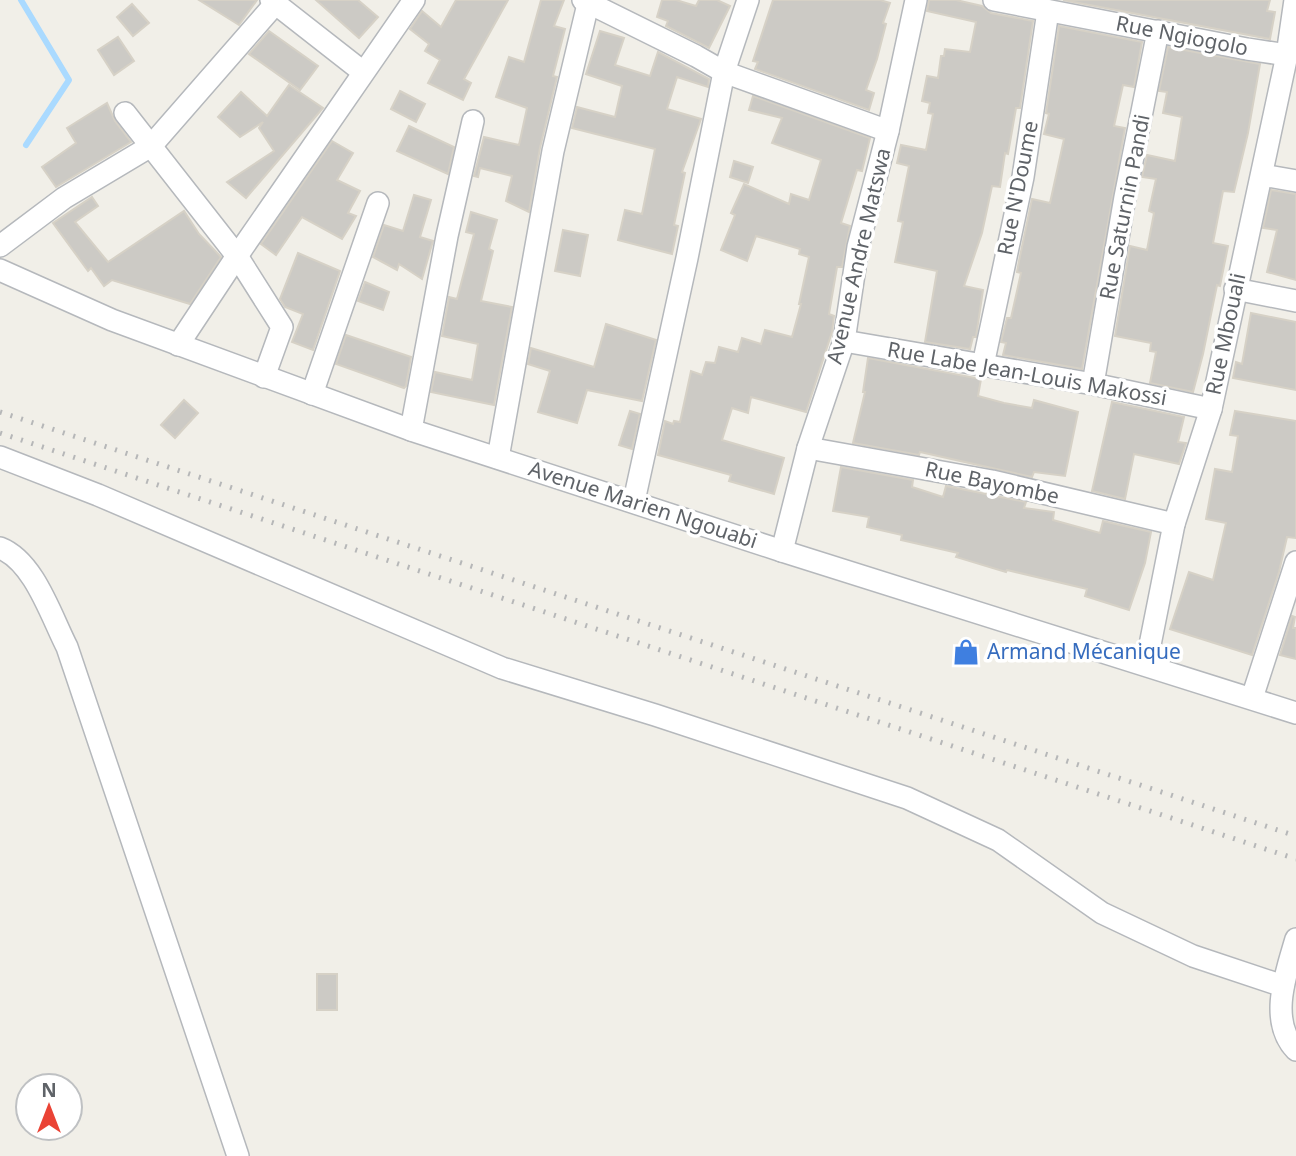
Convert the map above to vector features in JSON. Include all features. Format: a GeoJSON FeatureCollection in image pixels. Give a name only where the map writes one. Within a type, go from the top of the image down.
{"type":"FeatureCollection","features":[{"type":"Feature","properties":{"kind":"street"},"geometry":{"type":"LineString","coordinates":[[634,501],[724,72],[748,0]]}},
{"type":"Feature","properties":{"kind":"street","name":"Avenue Andre Matswa"},"geometry":{"type":"LineString","coordinates":[[782,551],[808,448],[844,341],[858,247],[888,131],[916,0]]}},
{"type":"Feature","properties":{"kind":"street","name":"Rue Ngiogolo"},"geometry":{"type":"LineString","coordinates":[[994,0],[1287,55]]}},
{"type":"Feature","properties":{"kind":"street","name":"Rue Mbouali"},"geometry":{"type":"LineString","coordinates":[[1146,665],[1174,524],[1211,409],[1287,55],[1295,0]]}},
{"type":"Feature","properties":{"kind":"street"},"geometry":{"type":"LineString","coordinates":[[0,246],[64,198],[150,146],[273,2],[363,72]]}},
{"type":"Feature","properties":{"kind":"street"},"geometry":{"type":"LineString","coordinates":[[498,458],[553,151],[586,2],[724,72],[888,131]]}},
{"type":"Feature","properties":{"kind":"street"},"geometry":{"type":"LineString","coordinates":[[178,345],[363,72],[405,3]]}},
{"type":"Feature","properties":{"kind":"street","name":"Rue N'Doume"},"geometry":{"type":"LineString","coordinates":[[983,365],[1023,177],[1048,11]]}},
{"type":"Feature","properties":{"kind":"street","name":"Rue Saturnin Pandi"},"geometry":{"type":"LineString","coordinates":[[1093,384],[1125,197],[1158,31]]}},
{"type":"Feature","properties":{"kind":"street"},"geometry":{"type":"LineString","coordinates":[[125,114],[237,256],[282,327],[264,377]]}},
{"type":"Feature","properties":{"kind":"street"},"geometry":{"type":"LineString","coordinates":[[411,430],[447,236],[473,121]]}},
{"type":"Feature","properties":{"kind":"street"},"geometry":{"type":"LineString","coordinates":[[1262,175],[1296,181]]}},
{"type":"Feature","properties":{"kind":"street"},"geometry":{"type":"LineString","coordinates":[[312,394],[379,203]]}},
{"type":"Feature","properties":{"kind":"street","name":"Avenue Marien Ngouabi"},"geometry":{"type":"LineString","coordinates":[[0,270],[112,320],[411,430],[782,551],[1296,713]]}},
{"type":"Feature","properties":{"kind":"street"},"geometry":{"type":"LineString","coordinates":[[1235,289],[1296,301]]}},
{"type":"Feature","properties":{"kind":"street","name":"Rue Labe Jean-Louis Makossi"},"geometry":{"type":"LineString","coordinates":[[844,341],[1093,384],[1211,409]]}},
{"type":"Feature","properties":{"kind":"street","name":"Rue Bayombe"},"geometry":{"type":"LineString","coordinates":[[808,448],[992,481],[1174,524]]}},
{"type":"Feature","properties":{"kind":"street"},"geometry":{"type":"LineString","coordinates":[[0,457],[98,495],[502,668],[907,798],[998,840],[1101,913],[1193,956],[1283,986]]}},
{"type":"Feature","properties":{"kind":"street"},"geometry":{"type":"LineString","coordinates":[[0,548],[8,551],[28,569],[67,647],[238,1156]]}},
{"type":"Feature","properties":{"kind":"street"},"geometry":{"type":"LineString","coordinates":[[1252,698],[1296,562]]}},
{"type":"Feature","properties":{"kind":"street"},"geometry":{"type":"LineString","coordinates":[[1296,939],[1283,986],[1282,1023],[1289,1043],[1296,1050]]}},
{"type":"Feature","properties":{"kind":"building"},"geometry":{"type":"Polygon","coordinates":[[[199,0],[257,0],[239,25],[199,0]]]}},
{"type":"Feature","properties":{"kind":"building"},"geometry":{"type":"Polygon","coordinates":[[[316,0],[358,0],[378,17],[359,38],[316,0]]]}},
{"type":"Feature","properties":{"kind":"building"},"geometry":{"type":"Polygon","coordinates":[[[456,0],[508,0],[464,79],[471,83],[463,100],[428,83],[440,60],[425,51],[429,44],[410,29],[422,11],[441,27],[456,0]]]}},
{"type":"Feature","properties":{"kind":"building"},"geometry":{"type":"Polygon","coordinates":[[[541,0],[564,0],[554,26],[565,29],[553,76],[557,77],[540,148],[529,212],[506,201],[512,176],[480,168],[478,177],[474,176],[484,137],[519,145],[527,108],[496,97],[509,57],[524,62],[541,0]]]}},
{"type":"Feature","properties":{"kind":"building"},"geometry":{"type":"Polygon","coordinates":[[[662,0],[676,0],[696,6],[699,0],[717,0],[730,6],[709,48],[666,26],[668,21],[657,17],[662,0]]]}},
{"type":"Feature","properties":{"kind":"building"},"geometry":{"type":"Polygon","coordinates":[[[773,0],[880,0],[890,3],[883,23],[886,24],[877,59],[866,90],[874,93],[869,110],[755,69],[758,62],[753,61],[773,0]]]}},
{"type":"Feature","properties":{"kind":"building"},"geometry":{"type":"Polygon","coordinates":[[[929,0],[956,0],[982,6],[991,13],[1033,21],[1020,108],[1016,108],[1000,187],[992,186],[982,233],[964,286],[983,290],[976,337],[973,337],[970,349],[925,342],[937,271],[895,262],[903,222],[898,221],[909,166],[897,163],[901,145],[926,150],[933,114],[928,113],[930,103],[922,101],[927,76],[938,78],[941,56],[944,56],[945,49],[970,52],[976,22],[927,11],[929,0]]]}},
{"type":"Feature","properties":{"kind":"building"},"geometry":{"type":"Polygon","coordinates":[[[1063,0],[1270,0],[1267,11],[1275,12],[1270,39],[1063,0]]]}},
{"type":"Feature","properties":{"kind":"building"},"geometry":{"type":"Polygon","coordinates":[[[132,4],[149,23],[133,36],[117,17],[132,4]]]}},
{"type":"Feature","properties":{"kind":"building"},"geometry":{"type":"Polygon","coordinates":[[[1059,26],[1142,42],[1134,87],[1123,85],[1114,126],[1125,128],[1082,369],[1003,355],[1006,343],[1001,342],[1007,318],[1011,318],[1021,273],[1017,272],[1032,199],[1050,203],[1064,139],[1044,134],[1049,114],[1046,113],[1059,26]]]}},
{"type":"Feature","properties":{"kind":"building"},"geometry":{"type":"Polygon","coordinates":[[[269,31],[318,66],[300,90],[249,54],[269,31]]]}},
{"type":"Feature","properties":{"kind":"building"},"geometry":{"type":"Polygon","coordinates":[[[600,31],[624,38],[615,65],[650,76],[658,52],[709,79],[708,87],[677,77],[667,109],[701,119],[682,172],[685,173],[674,225],[678,226],[672,254],[618,240],[625,210],[642,214],[655,149],[572,128],[577,107],[615,117],[622,86],[586,74],[600,31]]]}},
{"type":"Feature","properties":{"kind":"building"},"geometry":{"type":"Polygon","coordinates":[[[118,37],[134,61],[114,75],[98,50],[118,37]]]}},
{"type":"Feature","properties":{"kind":"building"},"geometry":{"type":"Polygon","coordinates":[[[1168,47],[1260,64],[1234,192],[1223,191],[1213,243],[1228,246],[1193,392],[1150,383],[1156,352],[1150,351],[1151,343],[1115,336],[1130,246],[1147,250],[1154,213],[1149,211],[1156,179],[1142,177],[1147,155],[1175,161],[1182,117],[1163,113],[1167,92],[1159,91],[1168,47]]]}},
{"type":"Feature","properties":{"kind":"building"},"geometry":{"type":"Polygon","coordinates":[[[289,85],[323,108],[246,198],[227,182],[274,151],[259,128],[263,122],[240,137],[218,117],[241,92],[267,116],[289,85]]]}},
{"type":"Feature","properties":{"kind":"building"},"geometry":{"type":"Polygon","coordinates":[[[400,91],[425,104],[416,122],[391,109],[400,91]]]}},
{"type":"Feature","properties":{"kind":"building"},"geometry":{"type":"Polygon","coordinates":[[[753,96],[870,138],[862,171],[857,170],[841,223],[850,226],[842,267],[837,267],[829,314],[834,316],[832,332],[806,412],[751,397],[748,413],[732,408],[722,440],[784,458],[774,494],[729,481],[731,475],[658,455],[665,421],[673,424],[674,421],[680,422],[691,371],[702,375],[706,362],[715,363],[719,347],[738,352],[742,338],[761,344],[765,330],[792,337],[801,304],[809,257],[799,254],[800,249],[756,236],[747,261],[721,250],[735,215],[731,213],[744,184],[789,204],[791,194],[809,200],[821,160],[772,143],[782,118],[749,110],[753,96]]]}},
{"type":"Feature","properties":{"kind":"building"},"geometry":{"type":"Polygon","coordinates":[[[107,103],[115,121],[131,142],[56,187],[42,167],[76,143],[67,128],[107,103]]]}},
{"type":"Feature","properties":{"kind":"building"},"geometry":{"type":"Polygon","coordinates":[[[409,126],[454,147],[448,174],[397,151],[409,126]]]}},
{"type":"Feature","properties":{"kind":"building"},"geometry":{"type":"Polygon","coordinates":[[[332,141],[353,153],[337,180],[360,191],[348,213],[356,216],[342,239],[302,217],[276,255],[261,244],[332,141]]]}},
{"type":"Feature","properties":{"kind":"building"},"geometry":{"type":"Polygon","coordinates":[[[734,161],[753,167],[748,183],[730,177],[734,161]]]}},
{"type":"Feature","properties":{"kind":"building"},"geometry":{"type":"Polygon","coordinates":[[[1271,190],[1296,194],[1296,280],[1267,272],[1277,230],[1263,228],[1271,190]]]}},
{"type":"Feature","properties":{"kind":"building"},"geometry":{"type":"Polygon","coordinates":[[[414,195],[431,200],[420,237],[433,241],[422,279],[399,264],[397,270],[373,257],[384,225],[403,231],[414,195]]]}},
{"type":"Feature","properties":{"kind":"building"},"geometry":{"type":"Polygon","coordinates":[[[92,197],[98,206],[75,222],[108,262],[184,211],[199,234],[221,257],[190,304],[112,280],[104,286],[91,268],[88,271],[53,223],[92,197]]]}},
{"type":"Feature","properties":{"kind":"building"},"geometry":{"type":"Polygon","coordinates":[[[471,212],[497,220],[489,249],[493,251],[481,301],[512,307],[494,405],[431,392],[435,372],[472,380],[478,344],[442,336],[449,297],[457,299],[474,234],[466,232],[471,212]]]}},
{"type":"Feature","properties":{"kind":"building"},"geometry":{"type":"Polygon","coordinates":[[[563,230],[588,235],[580,276],[555,271],[563,230]]]}},
{"type":"Feature","properties":{"kind":"building"},"geometry":{"type":"Polygon","coordinates":[[[298,253],[340,271],[313,350],[292,342],[303,314],[285,307],[280,299],[298,253]]]}},
{"type":"Feature","properties":{"kind":"building"},"geometry":{"type":"Polygon","coordinates":[[[365,282],[389,292],[383,310],[358,301],[365,282]]]}},
{"type":"Feature","properties":{"kind":"building"},"geometry":{"type":"Polygon","coordinates":[[[1251,313],[1296,322],[1296,390],[1233,378],[1236,362],[1242,364],[1251,313]]]}},
{"type":"Feature","properties":{"kind":"building"},"geometry":{"type":"Polygon","coordinates":[[[606,324],[656,340],[642,401],[587,390],[577,423],[538,412],[550,371],[528,364],[531,348],[594,367],[606,324]]]}},
{"type":"Feature","properties":{"kind":"building"},"geometry":{"type":"Polygon","coordinates":[[[346,335],[411,357],[406,386],[404,388],[336,364],[346,335]]]}},
{"type":"Feature","properties":{"kind":"building"},"geometry":{"type":"Polygon","coordinates":[[[868,358],[981,379],[978,396],[1004,403],[1032,408],[1034,400],[1078,412],[1065,476],[1034,472],[1032,477],[920,452],[919,455],[853,443],[865,392],[868,358]]]}},
{"type":"Feature","properties":{"kind":"building"},"geometry":{"type":"Polygon","coordinates":[[[184,400],[198,413],[175,438],[161,425],[184,400]]]}},
{"type":"Feature","properties":{"kind":"building"},"geometry":{"type":"Polygon","coordinates":[[[1112,402],[1184,417],[1178,442],[1186,443],[1179,464],[1134,454],[1125,499],[1092,491],[1112,402]]]}},
{"type":"Feature","properties":{"kind":"building"},"geometry":{"type":"Polygon","coordinates":[[[630,411],[640,414],[632,449],[619,445],[630,411]]]}},
{"type":"Feature","properties":{"kind":"building"},"geometry":{"type":"Polygon","coordinates":[[[1235,411],[1296,421],[1296,538],[1287,537],[1279,572],[1252,655],[1170,629],[1189,572],[1213,580],[1226,523],[1206,519],[1215,469],[1232,472],[1238,436],[1230,435],[1235,411]]]}},
{"type":"Feature","properties":{"kind":"building"},"geometry":{"type":"Polygon","coordinates":[[[841,467],[913,480],[912,487],[943,497],[946,486],[1026,502],[1024,508],[1054,512],[1053,520],[1100,533],[1103,521],[1151,532],[1145,563],[1129,610],[1085,596],[1087,589],[1007,570],[1006,572],[956,557],[958,553],[901,540],[902,535],[867,527],[869,517],[833,511],[841,467]]]}},
{"type":"Feature","properties":{"kind":"building"},"geometry":{"type":"Polygon","coordinates":[[[1292,616],[1295,617],[1293,628],[1296,628],[1296,659],[1280,655],[1292,616]]]}},
{"type":"Feature","properties":{"kind":"building"},"geometry":{"type":"Polygon","coordinates":[[[317,974],[337,974],[337,1010],[317,1010],[317,974]]]}},
{"type":"Feature","properties":{"kind":"waterway"},"geometry":{"type":"LineString","coordinates":[[21,0],[69,80],[26,145]]}},
{"type":"Feature","properties":{"kind":"railway"},"geometry":{"type":"LineString","coordinates":[[0,412],[1296,836]]}},
{"type":"Feature","properties":{"kind":"railway"},"geometry":{"type":"LineString","coordinates":[[0,433],[1296,859]]}},
{"type":"Feature","properties":{"kind":"place","name":"Armand Mécanique"},"geometry":{"type":"Point","coordinates":[966,652]}}]}
